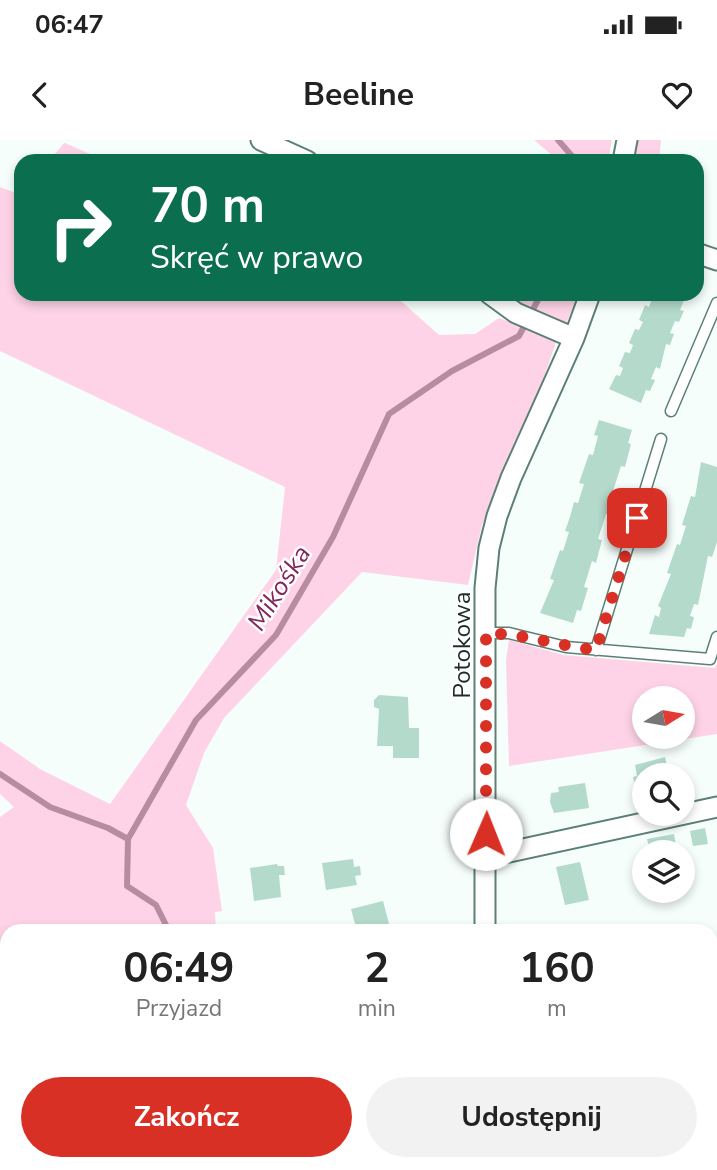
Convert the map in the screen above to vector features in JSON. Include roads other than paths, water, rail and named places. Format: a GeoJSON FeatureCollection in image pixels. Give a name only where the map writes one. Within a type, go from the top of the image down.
{"type":"FeatureCollection","features":[{"type":"Feature","properties":{"kind":"street"},"geometry":{"type":"LineString","coordinates":[[261,140],[292,154]]}},
{"type":"Feature","properties":{"kind":"street"},"geometry":{"type":"LineString","coordinates":[[500,301],[516,313],[574,338]]}},
{"type":"Feature","properties":{"kind":"street","name":"Potokowa"},"geometry":{"type":"LineString","coordinates":[[485,924],[485,588],[489,548],[511,478],[574,338],[587,301]]}},
{"type":"Feature","properties":{"kind":"street"},"geometry":{"type":"LineString","coordinates":[[486,857],[717,807]]}},
{"type":"Feature","properties":{"kind":"lane"},"geometry":{"type":"LineString","coordinates":[[671,411],[717,303]]}},
{"type":"Feature","properties":{"kind":"lane"},"geometry":{"type":"LineString","coordinates":[[596,650],[661,439]]}},
{"type":"Feature","properties":{"kind":"lane"},"geometry":{"type":"LineString","coordinates":[[486,633],[509,634],[566,647],[710,659],[717,638]]}},
{"type":"Feature","properties":{"kind":"waterway","name":"Mikośka"},"geometry":{"type":"LineString","coordinates":[[558,140],[570,154]]}},
{"type":"Feature","properties":{"kind":"waterway","name":"Mikośka"},"geometry":{"type":"LineString","coordinates":[[166,924],[156,905],[127,886],[128,839],[196,720],[276,635],[333,537],[389,414],[452,371],[519,336],[537,301]]}},
{"type":"Feature","properties":{"kind":"waterway"},"geometry":{"type":"LineString","coordinates":[[0,774],[50,807],[108,828],[128,839]]}}]}
